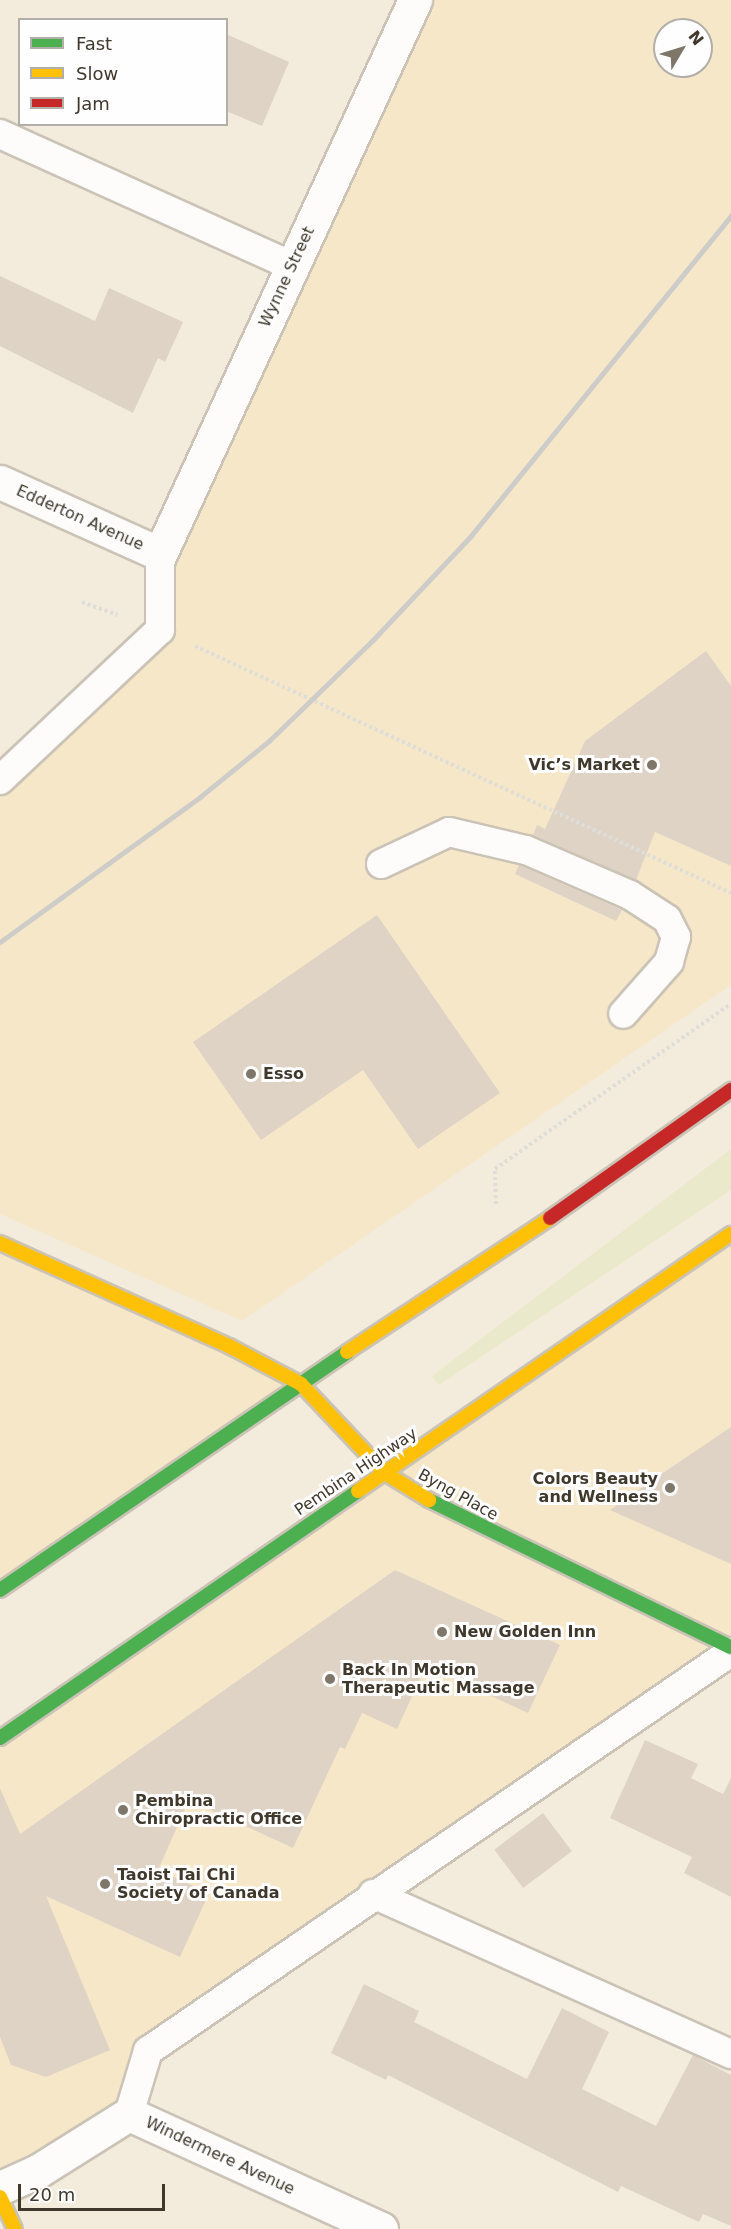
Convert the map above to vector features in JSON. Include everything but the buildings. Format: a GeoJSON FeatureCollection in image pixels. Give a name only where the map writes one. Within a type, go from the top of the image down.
{"type":"FeatureCollection","features":[{"type":"Feature","properties":{"kind":"main road"},"geometry":{"type":"LineString","coordinates":[[0,1590],[300,1384],[499,1254],[731,1090]]}},
{"type":"Feature","properties":{"kind":"main road","name":"Pembina Highway"},"geometry":{"type":"LineString","coordinates":[[0,1738],[731,1234]]}},
{"type":"Feature","properties":{"kind":"main road","name":"Byng Place"},"geometry":{"type":"LineString","coordinates":[[0,1243],[230,1346],[300,1384],[385,1473],[448,1512],[731,1650]]}},
{"type":"Feature","properties":{"kind":"main road"},"geometry":{"type":"LineString","coordinates":[[0,2197],[15,2229]]}},
{"type":"Feature","properties":{"kind":"street","name":"Wynne Street"},"geometry":{"type":"LineString","coordinates":[[160,554],[415,0]]}},
{"type":"Feature","properties":{"kind":"street","name":"Edderton Avenue"},"geometry":{"type":"LineString","coordinates":[[0,482],[160,554]]}},
{"type":"Feature","properties":{"kind":"street","name":"Windermere Avenue"},"geometry":{"type":"LineString","coordinates":[[0,2188],[38,2171],[129,2114],[381,2229]]}},
{"type":"Feature","properties":{"kind":"lane"},"geometry":{"type":"LineString","coordinates":[[0,134],[292,266]]}},
{"type":"Feature","properties":{"kind":"lane"},"geometry":{"type":"LineString","coordinates":[[0,780],[160,630],[160,554]]}},
{"type":"Feature","properties":{"kind":"lane"},"geometry":{"type":"LineString","coordinates":[[381,864],[448,832],[526,850],[630,895],[667,918],[676,937],[669,962],[623,1014]]}},
{"type":"Feature","properties":{"kind":"lane"},"geometry":{"type":"LineString","coordinates":[[129,2114],[148,2051],[373,1894],[731,1650]]}},
{"type":"Feature","properties":{"kind":"lane"},"geometry":{"type":"LineString","coordinates":[[373,1894],[731,2054]]}},
{"type":"Feature","properties":{"kind":"path"},"geometry":{"type":"LineString","coordinates":[[82,602],[160,630],[731,893]]}},
{"type":"Feature","properties":{"kind":"path"},"geometry":{"type":"LineString","coordinates":[[495,1169],[731,1004]]}},
{"type":"Feature","properties":{"kind":"shaded area"},"geometry":{"type":"Polygon","coordinates":[[[415,0],[731,0],[731,985],[242,1321],[0,1214],[0,780],[160,630],[160,554],[415,0]]]}},
{"type":"Feature","properties":{"kind":"shaded area"},"geometry":{"type":"Polygon","coordinates":[[[731,1240],[731,1652],[148,2051],[129,2114],[0,2197],[0,1738],[731,1240]]]}},
{"type":"Feature","properties":{"kind":"shaded area"},"geometry":{"type":"Polygon","coordinates":[[[0,1243],[301,1384],[0,1591],[0,1243]]]}},
{"type":"Feature","properties":{"kind":"green space"},"geometry":{"type":"Polygon","coordinates":[[[731,1149],[731,1190],[439,1385],[432,1376],[731,1149]]]}},
{"type":"Feature","properties":{"kind":"railway"},"geometry":{"type":"LineString","coordinates":[[0,942],[200,797],[269,741],[373,640],[470,537],[731,216]]}},
{"type":"Feature","properties":{"kind":"traffic: fast"},"geometry":{"type":"LineString","coordinates":[[0,1590],[347,1352]]}},
{"type":"Feature","properties":{"kind":"traffic: fast"},"geometry":{"type":"LineString","coordinates":[[0,1738],[358,1491]]}},
{"type":"Feature","properties":{"kind":"traffic: fast"},"geometry":{"type":"LineString","coordinates":[[429,1500],[731,1647]]}},
{"type":"Feature","properties":{"kind":"traffic: slow"},"geometry":{"type":"LineString","coordinates":[[347,1352],[550,1218]]}},
{"type":"Feature","properties":{"kind":"traffic: slow"},"geometry":{"type":"LineString","coordinates":[[358,1491],[731,1234]]}},
{"type":"Feature","properties":{"kind":"traffic: slow"},"geometry":{"type":"LineString","coordinates":[[0,1243],[229,1346],[301,1384],[385,1473],[429,1500]]}},
{"type":"Feature","properties":{"kind":"traffic: slow"},"geometry":{"type":"LineString","coordinates":[[0,2197],[15,2229]]}},
{"type":"Feature","properties":{"kind":"traffic: jam"},"geometry":{"type":"LineString","coordinates":[[550,1218],[731,1090]]}},
{"type":"Feature","properties":{"kind":"place","name":"Vic’s Market"},"geometry":{"type":"Point","coordinates":[652,765]}},
{"type":"Feature","properties":{"kind":"place","name":"Esso"},"geometry":{"type":"Point","coordinates":[251,1074]}},
{"type":"Feature","properties":{"kind":"place","name":"Colors Beauty and Wellness"},"geometry":{"type":"Point","coordinates":[670,1488]}},
{"type":"Feature","properties":{"kind":"place","name":"New Golden Inn"},"geometry":{"type":"Point","coordinates":[442,1632]}},
{"type":"Feature","properties":{"kind":"place","name":"Back In Motion Therapeutic Massage"},"geometry":{"type":"Point","coordinates":[330,1679]}},
{"type":"Feature","properties":{"kind":"place","name":"Pembina Chiropractic Office"},"geometry":{"type":"Point","coordinates":[123,1810]}},
{"type":"Feature","properties":{"kind":"place","name":"Taoist Tai Chi Society of Canada"},"geometry":{"type":"Point","coordinates":[105,1884]}}]}
